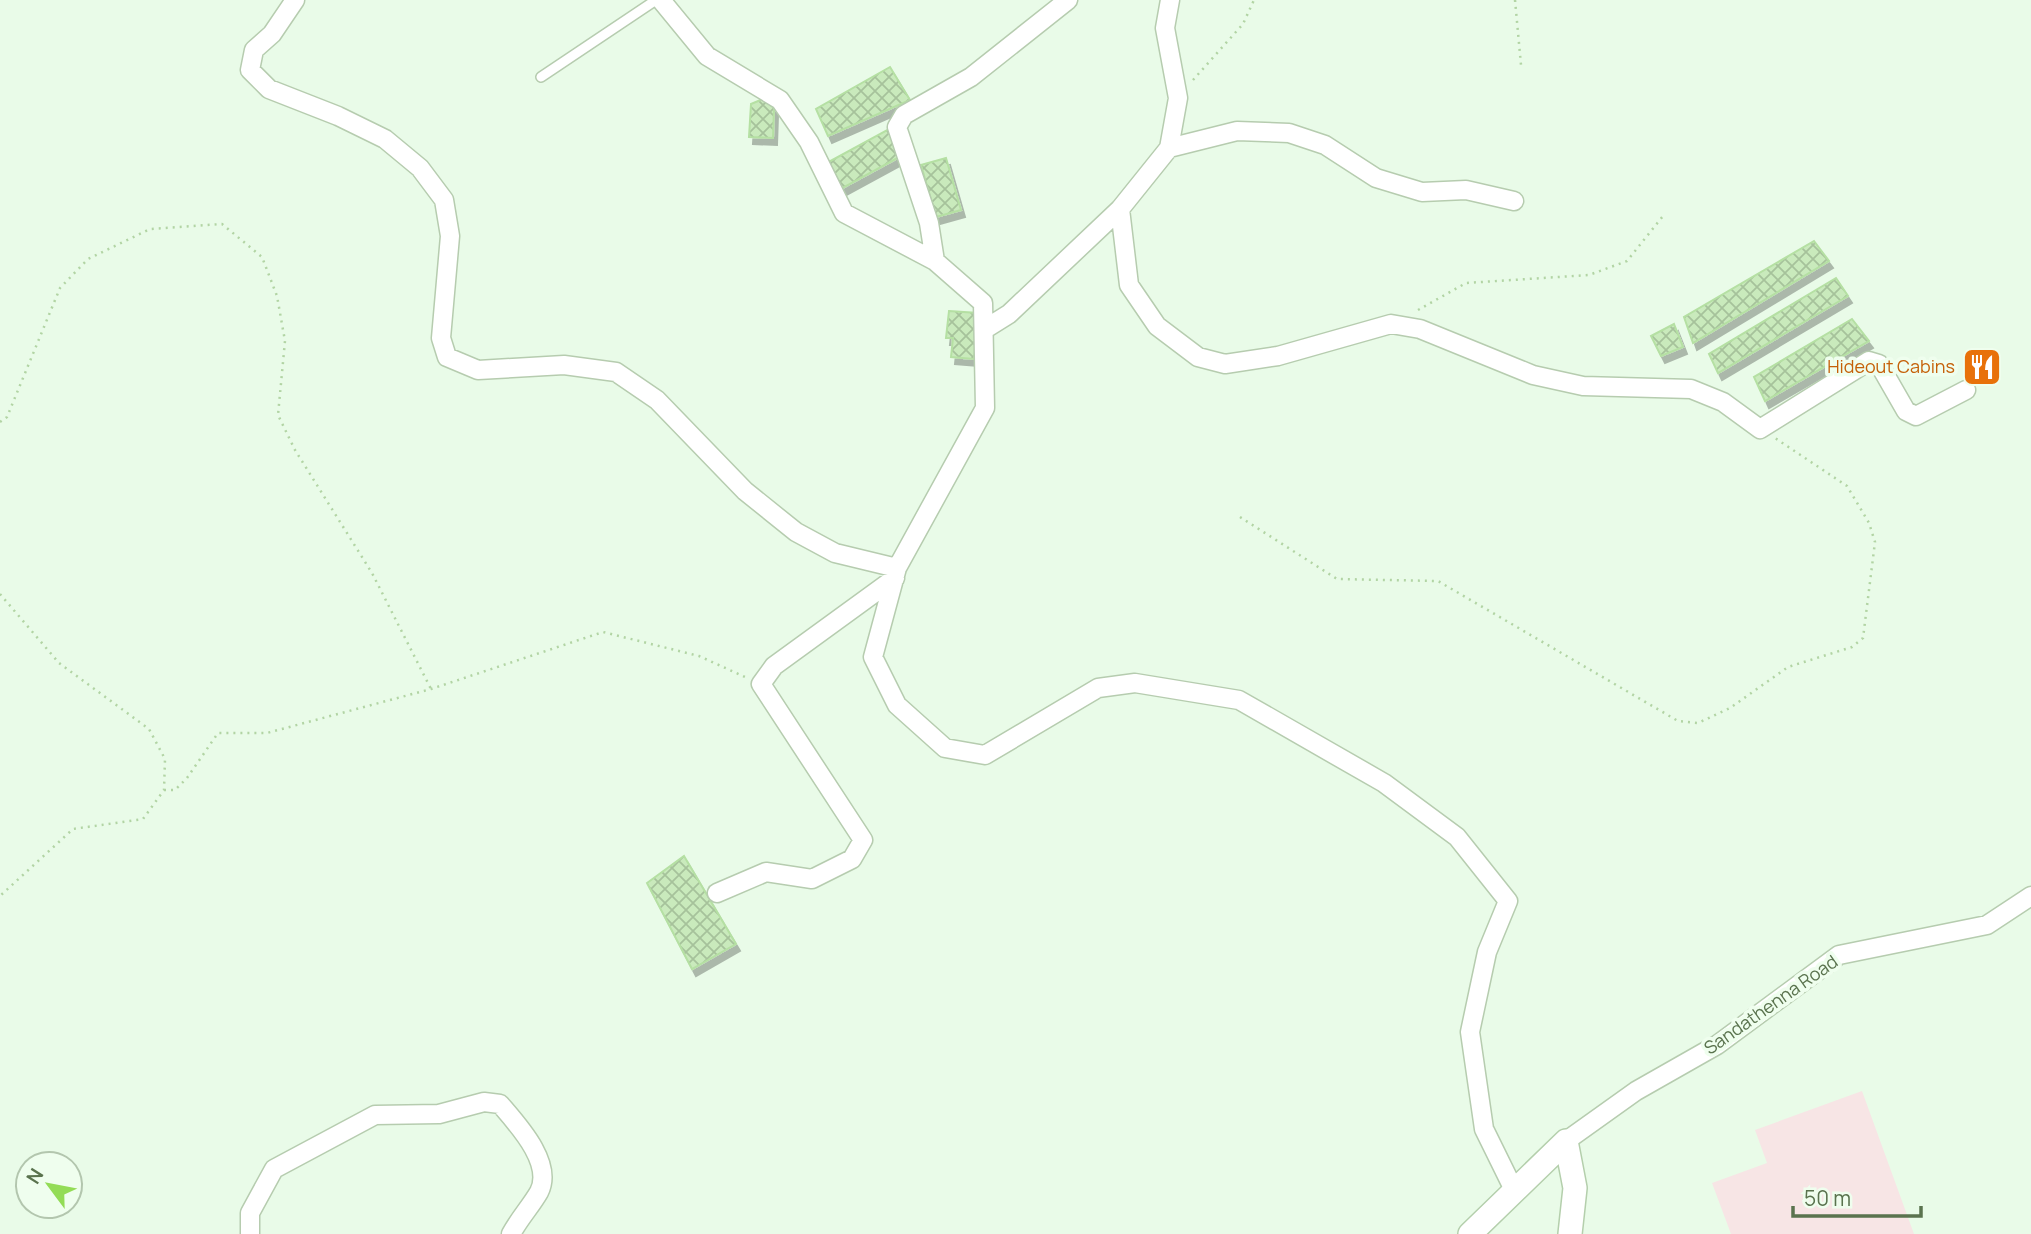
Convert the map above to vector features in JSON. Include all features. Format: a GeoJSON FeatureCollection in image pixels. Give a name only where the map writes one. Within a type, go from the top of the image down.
{"type":"FeatureCollection","features":[{"type":"Feature","properties":{"kind":"street"},"geometry":{"type":"LineString","coordinates":[[295,0],[272,34],[254,50],[250,70],[269,89],[338,116],[386,139],[420,168],[444,200],[450,236],[441,338],[447,357],[478,370],[564,365],[616,372],[657,400],[744,491],[796,532],[835,553],[896,573]]}},
{"type":"Feature","properties":{"kind":"street"},"geometry":{"type":"LineString","coordinates":[[659,0],[707,56],[780,100],[809,142],[844,213],[935,261],[983,303],[985,408],[896,573],[873,657],[897,705],[945,748],[985,755],[1098,688],[1135,682],[1239,700],[1384,783],[1457,837],[1508,901],[1487,952],[1470,1032],[1484,1129],[1516,1192]]}},
{"type":"Feature","properties":{"kind":"street"},"geometry":{"type":"LineString","coordinates":[[935,261],[929,223],[897,127],[904,115],[971,77],[1068,0]]}},
{"type":"Feature","properties":{"kind":"street"},"geometry":{"type":"LineString","coordinates":[[985,329],[1009,314],[1120,209],[1169,148],[1178,97],[1165,28],[1170,0]]}},
{"type":"Feature","properties":{"kind":"street"},"geometry":{"type":"LineString","coordinates":[[1169,148],[1237,131],[1289,133],[1325,145],[1376,178],[1422,192],[1466,190],[1514,201]]}},
{"type":"Feature","properties":{"kind":"street"},"geometry":{"type":"LineString","coordinates":[[1120,209],[1129,285],[1157,326],[1198,358],[1225,364],[1278,356],[1391,324],[1420,329],[1533,375],[1583,386],[1691,389],[1723,402],[1760,429],[1870,361],[1879,364],[1906,411],[1916,416],[1966,390]]}},
{"type":"Feature","properties":{"kind":"street"},"geometry":{"type":"LineString","coordinates":[[717,893],[766,872],[812,879],[852,859],[863,840],[761,684],[774,666],[896,573]]}},
{"type":"Feature","properties":{"kind":"street","name":"Sandathenna Road"},"geometry":{"type":"LineString","coordinates":[[1566,1141],[1636,1091],[1717,1045],[1839,955],[1987,925],[2031,896]]}},
{"type":"Feature","properties":{"kind":"street"},"geometry":{"type":"LineString","coordinates":[[250,1234],[250,1213],[274,1170],[374,1115],[439,1114],[484,1102],[500,1104],[526,1135],[542,1167],[541,1189],[511,1234]]}},
{"type":"Feature","properties":{"kind":"street"},"geometry":{"type":"LineString","coordinates":[[1470,1234],[1566,1141]]}},
{"type":"Feature","properties":{"kind":"street"},"geometry":{"type":"LineString","coordinates":[[1566,1141],[1575,1188],[1570,1234]]}},
{"type":"Feature","properties":{"kind":"lane"},"geometry":{"type":"LineString","coordinates":[[541,77],[659,0]]}},
{"type":"Feature","properties":{"kind":"path"},"geometry":{"type":"LineString","coordinates":[[1178,97],[1243,24],[1254,0]]}},
{"type":"Feature","properties":{"kind":"path"},"geometry":{"type":"LineString","coordinates":[[1515,0],[1521,65]]}},
{"type":"Feature","properties":{"kind":"path"},"geometry":{"type":"LineString","coordinates":[[1391,324],[1466,283],[1589,275],[1627,261],[1663,216]]}},
{"type":"Feature","properties":{"kind":"path"},"geometry":{"type":"LineString","coordinates":[[0,422],[7,417],[60,288],[88,259],[150,229],[222,224],[262,257],[277,296],[285,341],[278,415],[295,450],[372,573],[431,690]]}},
{"type":"Feature","properties":{"kind":"path"},"geometry":{"type":"LineString","coordinates":[[1240,517],[1337,579],[1438,580],[1678,721],[1698,723],[1730,708],[1788,667],[1852,647],[1863,638],[1875,542],[1869,523],[1847,486],[1760,429]]}},
{"type":"Feature","properties":{"kind":"path"},"geometry":{"type":"LineString","coordinates":[[0,594],[59,663],[149,729],[165,759],[164,790],[143,819],[73,829],[0,896]]}},
{"type":"Feature","properties":{"kind":"path"},"geometry":{"type":"LineString","coordinates":[[164,790],[175,790],[187,778],[218,733],[267,733],[431,690],[603,632],[699,656],[761,684]]}},
{"type":"Feature","properties":{"kind":"shaded area"},"geometry":{"type":"Polygon","coordinates":[[[1862,1091],[1914,1234],[1731,1234],[1712,1183],[1767,1163],[1755,1130],[1862,1091]]]}},
{"type":"Feature","properties":{"kind":"building"},"geometry":{"type":"Polygon","coordinates":[[[890,67],[910,100],[828,136],[816,109],[890,67]]]}},
{"type":"Feature","properties":{"kind":"building"},"geometry":{"type":"Polygon","coordinates":[[[763,99],[774,108],[773,138],[749,137],[751,104],[763,99]]]}},
{"type":"Feature","properties":{"kind":"building"},"geometry":{"type":"Polygon","coordinates":[[[889,129],[903,155],[839,190],[825,164],[889,129]]]}},
{"type":"Feature","properties":{"kind":"building"},"geometry":{"type":"Polygon","coordinates":[[[946,158],[961,210],[936,217],[921,165],[946,158]]]}},
{"type":"Feature","properties":{"kind":"building"},"geometry":{"type":"Polygon","coordinates":[[[1814,241],[1829,261],[1693,343],[1684,317],[1814,241]]]}},
{"type":"Feature","properties":{"kind":"building"},"geometry":{"type":"Polygon","coordinates":[[[1836,278],[1848,296],[1718,373],[1709,354],[1836,278]]]}},
{"type":"Feature","properties":{"kind":"building"},"geometry":{"type":"Polygon","coordinates":[[[949,311],[978,313],[974,359],[951,357],[953,338],[946,338],[949,311]]]}},
{"type":"Feature","properties":{"kind":"building"},"geometry":{"type":"Polygon","coordinates":[[[1852,319],[1869,341],[1765,401],[1754,377],[1852,319]]]}},
{"type":"Feature","properties":{"kind":"building"},"geometry":{"type":"Polygon","coordinates":[[[1674,324],[1683,347],[1661,356],[1651,336],[1674,324]]]}},
{"type":"Feature","properties":{"kind":"building"},"geometry":{"type":"Polygon","coordinates":[[[684,856],[736,944],[692,969],[647,883],[684,856]]]}},
{"type":"Feature","properties":{"kind":"place","name":"Hideout Cabins"},"geometry":{"type":"Point","coordinates":[1982,367]}}]}
